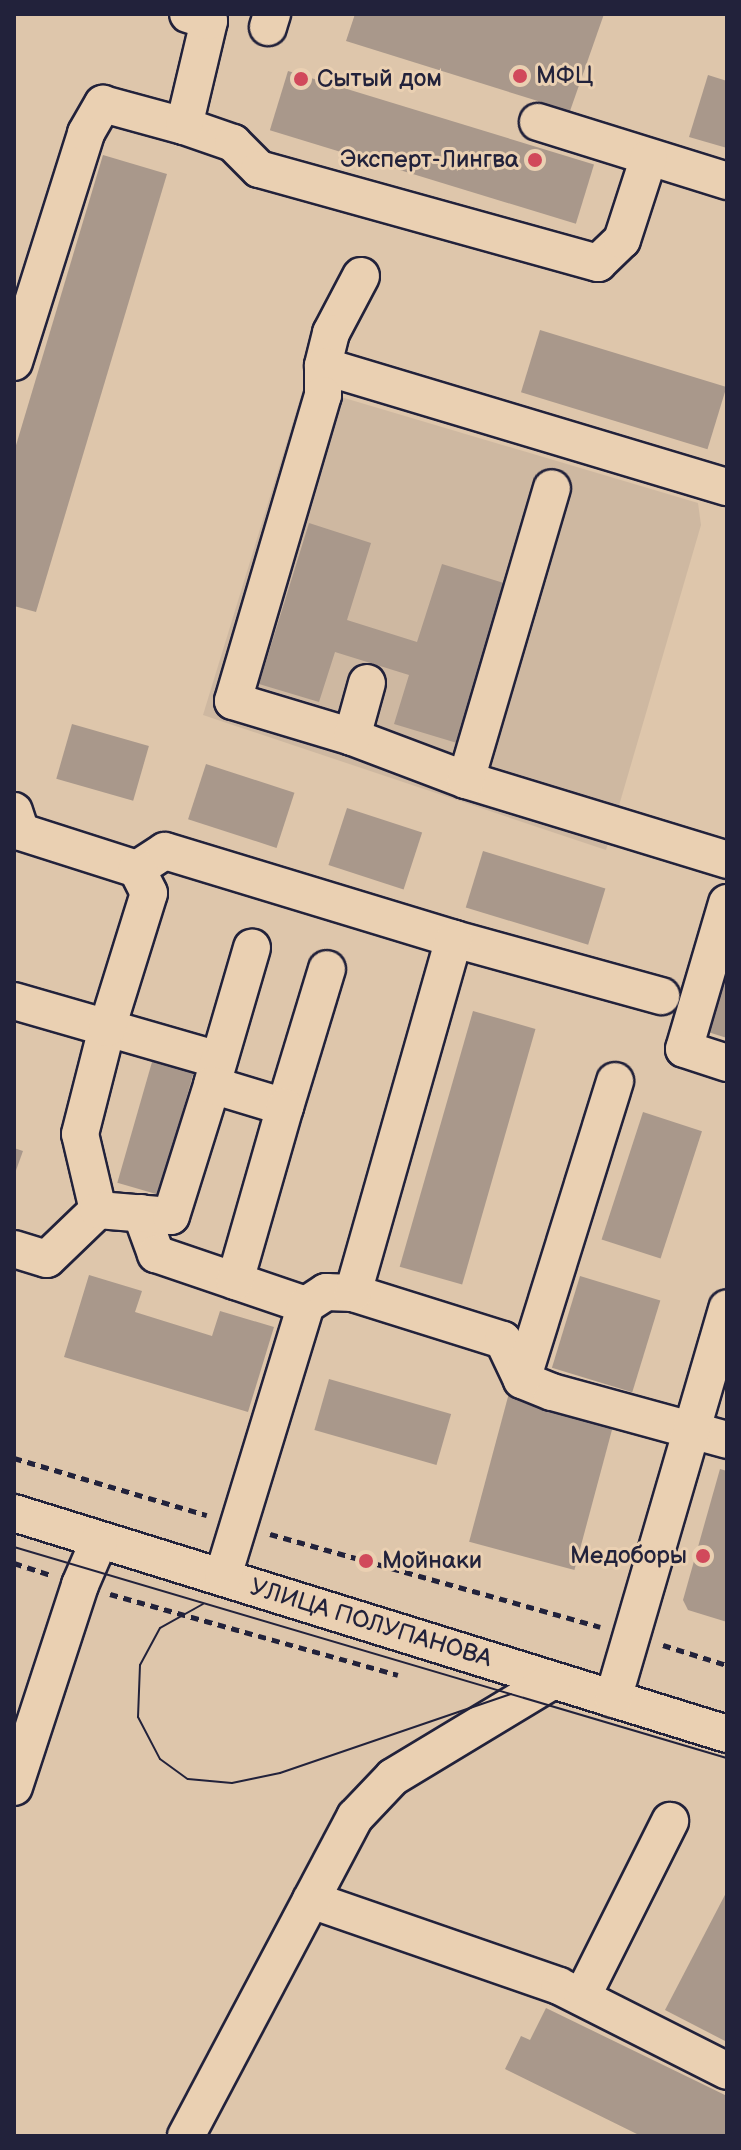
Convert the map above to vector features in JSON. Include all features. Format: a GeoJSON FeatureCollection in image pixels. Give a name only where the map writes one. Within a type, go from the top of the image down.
{"type":"FeatureCollection","features":[{"type":"Feature","properties":{"kind":"street"},"geometry":{"type":"LineString","coordinates":[[184,126],[209,21],[188,14]]}},
{"type":"Feature","properties":{"kind":"street"},"geometry":{"type":"LineString","coordinates":[[14,362],[86,133],[103,104],[233,143],[259,169],[598,263],[622,240],[649,157]]}},
{"type":"Feature","properties":{"kind":"street"},"geometry":{"type":"LineString","coordinates":[[538,122],[727,181]]}},
{"type":"Feature","properties":{"kind":"street"},"geometry":{"type":"LineString","coordinates":[[361,276],[331,333],[323,366],[323,395],[233,701],[352,737],[466,780],[727,860]]}},
{"type":"Feature","properties":{"kind":"street"},"geometry":{"type":"LineString","coordinates":[[323,366],[727,487]]}},
{"type":"Feature","properties":{"kind":"street"},"geometry":{"type":"LineString","coordinates":[[466,780],[552,488]]}},
{"type":"Feature","properties":{"kind":"street"},"geometry":{"type":"LineString","coordinates":[[352,737],[367,683]]}},
{"type":"Feature","properties":{"kind":"street"},"geometry":{"type":"LineString","coordinates":[[16,830],[137,869],[149,893],[107,1028],[80,1134],[98,1210]]}},
{"type":"Feature","properties":{"kind":"street"},"geometry":{"type":"LineString","coordinates":[[137,869],[165,851],[454,939],[661,996]]}},
{"type":"Feature","properties":{"kind":"street"},"geometry":{"type":"LineString","coordinates":[[727,903],[684,1049],[727,1063]]}},
{"type":"Feature","properties":{"kind":"street"},"geometry":{"type":"LineString","coordinates":[[353,1293],[454,939]]}},
{"type":"Feature","properties":{"kind":"street"},"geometry":{"type":"LineString","coordinates":[[14,1249],[47,1259],[98,1210],[171,1216],[252,948]]}},
{"type":"Feature","properties":{"kind":"street"},"geometry":{"type":"LineString","coordinates":[[235,1281],[327,969]]}},
{"type":"Feature","properties":{"kind":"street"},"geometry":{"type":"LineString","coordinates":[[14,1001],[107,1028],[216,1072],[285,1107]]}},
{"type":"Feature","properties":{"kind":"street"},"geometry":{"type":"LineString","coordinates":[[522,1380],[615,1081]]}},
{"type":"Feature","properties":{"kind":"street"},"geometry":{"type":"LineString","coordinates":[[141,1213],[156,1254],[306,1305]]}},
{"type":"Feature","properties":{"kind":"street"},"geometry":{"type":"LineString","coordinates":[[223,1576],[236,1524],[306,1305],[326,1292],[353,1293],[503,1340],[522,1380],[552,1392],[727,1440]]}},
{"type":"Feature","properties":{"kind":"street"},"geometry":{"type":"LineString","coordinates":[[613,1699],[634,1636],[727,1308]]}},
{"type":"Feature","properties":{"kind":"street","name":"УЛИЦА ПОЛУПАНОВА"},"geometry":{"type":"LineString","coordinates":[[14,1513],[727,1734]]}},
{"type":"Feature","properties":{"kind":"street"},"geometry":{"type":"LineString","coordinates":[[14,1787],[80,1585],[99,1541]]}},
{"type":"Feature","properties":{"kind":"street"},"geometry":{"type":"LineString","coordinates":[[186,2136],[355,1817],[393,1777],[552,1681]]}},
{"type":"Feature","properties":{"kind":"street"},"geometry":{"type":"LineString","coordinates":[[582,1997],[670,1821]]}},
{"type":"Feature","properties":{"kind":"street"},"geometry":{"type":"LineString","coordinates":[[311,1900],[559,1986],[727,2071]]}},
{"type":"Feature","properties":{"kind":"path"},"geometry":{"type":"LineString","coordinates":[[14,1458],[727,1665]]}},
{"type":"Feature","properties":{"kind":"path"},"geometry":{"type":"LineString","coordinates":[[14,1563],[80,1585],[398,1675]]}},
{"type":"Feature","properties":{"kind":"shaded area"},"geometry":{"type":"Polygon","coordinates":[[[304,386],[698,503],[701,525],[606,850],[203,715],[304,386]]]}},
{"type":"Feature","properties":{"kind":"building","name":"МФЦ"},"geometry":{"type":"Polygon","coordinates":[[[355,14],[604,14],[570,111],[346,41],[355,14]]]}},
{"type":"Feature","properties":{"kind":"building"},"geometry":{"type":"Polygon","coordinates":[[[288,71],[594,165],[576,224],[270,130],[288,71]]]}},
{"type":"Feature","properties":{"kind":"building"},"geometry":{"type":"Polygon","coordinates":[[[708,75],[727,81],[727,148],[689,137],[708,75]]]}},
{"type":"Feature","properties":{"kind":"building"},"geometry":{"type":"Polygon","coordinates":[[[103,155],[167,174],[36,612],[14,606],[14,452],[103,155]]]}},
{"type":"Feature","properties":{"kind":"building"},"geometry":{"type":"Polygon","coordinates":[[[540,330],[726,387],[707,449],[521,392],[540,330]]]}},
{"type":"Feature","properties":{"kind":"building"},"geometry":{"type":"Polygon","coordinates":[[[309,523],[371,543],[347,620],[417,642],[442,564],[507,584],[457,743],[394,724],[409,675],[335,652],[319,702],[259,684],[309,523]]]}},
{"type":"Feature","properties":{"kind":"building"},"geometry":{"type":"Polygon","coordinates":[[[72,724],[149,746],[133,801],[56,779],[72,724]]]}},
{"type":"Feature","properties":{"kind":"building"},"geometry":{"type":"Polygon","coordinates":[[[206,764],[294,793],[277,848],[188,819],[206,764]]]}},
{"type":"Feature","properties":{"kind":"building"},"geometry":{"type":"Polygon","coordinates":[[[347,808],[422,832],[404,889],[328,865],[347,808]]]}},
{"type":"Feature","properties":{"kind":"building"},"geometry":{"type":"Polygon","coordinates":[[[483,851],[605,888],[588,945],[466,907],[483,851]]]}},
{"type":"Feature","properties":{"kind":"building"},"geometry":{"type":"Polygon","coordinates":[[[727,974],[727,1038],[708,1032],[727,974]]]}},
{"type":"Feature","properties":{"kind":"building"},"geometry":{"type":"Polygon","coordinates":[[[473,1011],[535,1029],[462,1285],[400,1267],[473,1011]]]}},
{"type":"Feature","properties":{"kind":"building"},"geometry":{"type":"Polygon","coordinates":[[[154,1055],[195,1067],[159,1195],[117,1183],[154,1055]]]}},
{"type":"Feature","properties":{"kind":"building"},"geometry":{"type":"Polygon","coordinates":[[[643,1112],[702,1131],[661,1259],[602,1239],[643,1112]]]}},
{"type":"Feature","properties":{"kind":"building"},"geometry":{"type":"Polygon","coordinates":[[[14,1148],[23,1151],[14,1176],[14,1148]]]}},
{"type":"Feature","properties":{"kind":"building"},"geometry":{"type":"Polygon","coordinates":[[[89,1275],[142,1291],[135,1312],[212,1336],[220,1311],[274,1327],[248,1412],[64,1357],[89,1275]]]}},
{"type":"Feature","properties":{"kind":"building"},"geometry":{"type":"Polygon","coordinates":[[[580,1276],[660,1301],[632,1392],[552,1368],[580,1276]]]}},
{"type":"Feature","properties":{"kind":"building"},"geometry":{"type":"Polygon","coordinates":[[[329,1379],[451,1414],[436,1465],[314,1430],[329,1379]]]}},
{"type":"Feature","properties":{"kind":"building"},"geometry":{"type":"Polygon","coordinates":[[[509,1393],[614,1421],[574,1570],[469,1542],[509,1393]]]}},
{"type":"Feature","properties":{"kind":"building"},"geometry":{"type":"Polygon","coordinates":[[[720,1469],[727,1471],[727,1622],[688,1610],[683,1600],[720,1469]]]}},
{"type":"Feature","properties":{"kind":"building"},"geometry":{"type":"Polygon","coordinates":[[[727,1891],[727,2042],[665,2010],[727,1891]]]}},
{"type":"Feature","properties":{"kind":"building"},"geometry":{"type":"Polygon","coordinates":[[[546,2008],[727,2096],[727,2136],[641,2136],[505,2069],[521,2036],[530,2040],[546,2008]]]}},
{"type":"Feature","properties":{"kind":"tram line"},"geometry":{"type":"LineString","coordinates":[[14,1547],[727,1758]]}},
{"type":"Feature","properties":{"kind":"tram line"},"geometry":{"type":"LineString","coordinates":[[203,1604],[160,1628],[140,1665],[138,1717],[160,1759],[188,1779],[232,1783],[280,1773],[511,1694]]}},
{"type":"Feature","properties":{"kind":"place","name":"МФЦ"},"geometry":{"type":"Point","coordinates":[520,76]}},
{"type":"Feature","properties":{"kind":"place","name":"Сытый дом"},"geometry":{"type":"Point","coordinates":[301,79]}},
{"type":"Feature","properties":{"kind":"place","name":"Эксперт-Лингва"},"geometry":{"type":"Point","coordinates":[535,160]}},
{"type":"Feature","properties":{"kind":"place","name":"Медоборы"},"geometry":{"type":"Point","coordinates":[703,1556]}},
{"type":"Feature","properties":{"kind":"place","name":"Мойнаки"},"geometry":{"type":"Point","coordinates":[366,1561]}}]}
